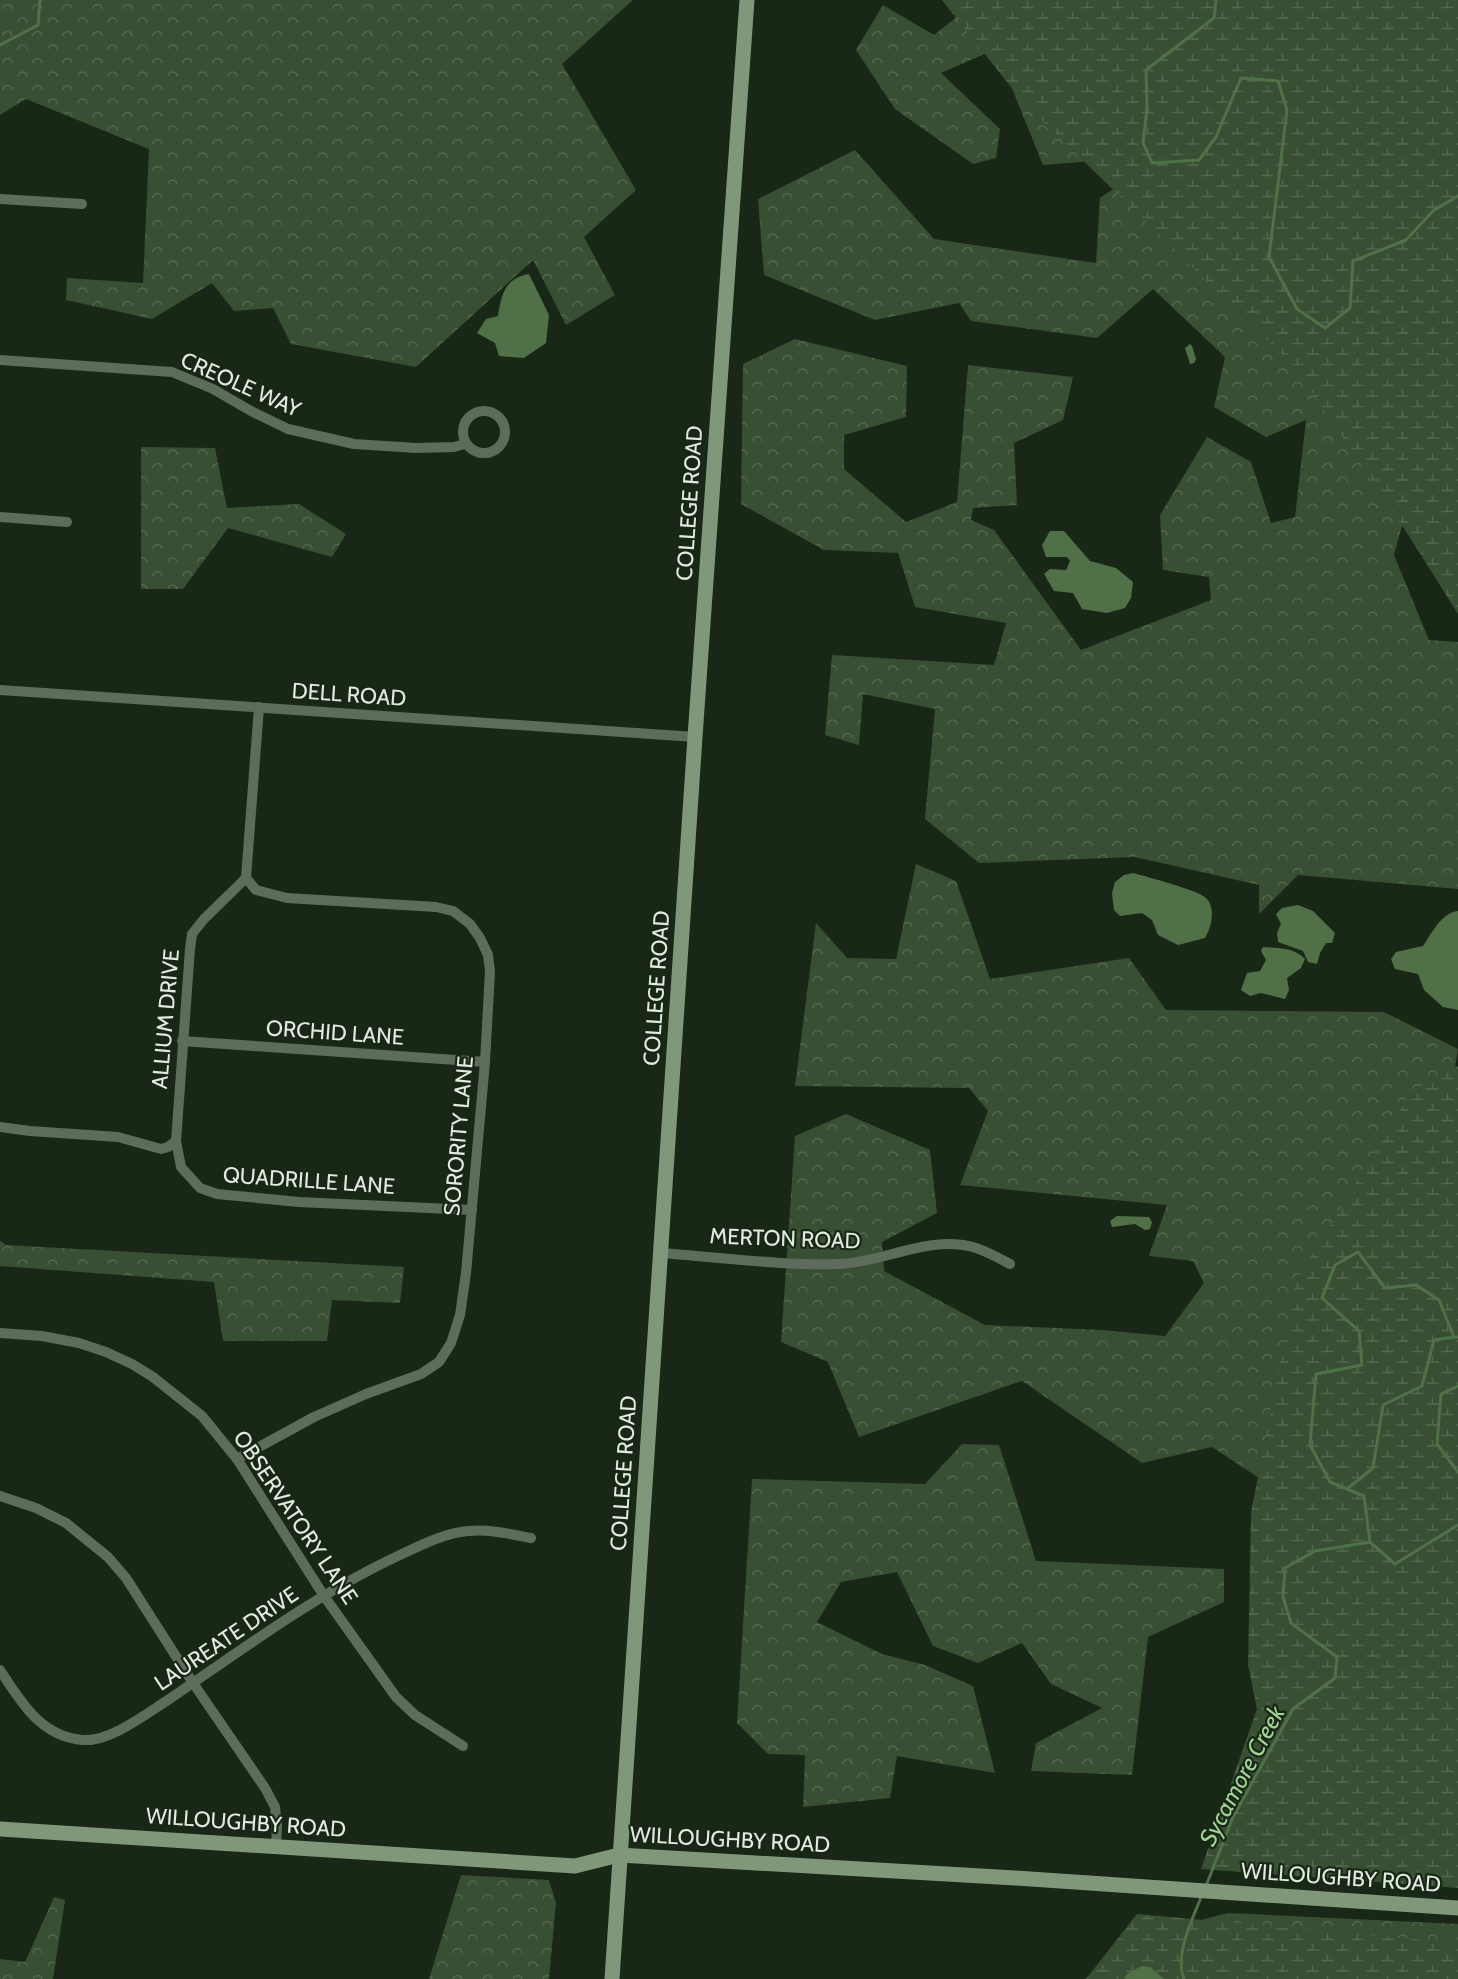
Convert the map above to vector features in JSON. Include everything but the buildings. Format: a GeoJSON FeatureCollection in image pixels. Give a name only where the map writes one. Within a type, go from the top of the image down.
{"type":"FeatureCollection","features":[{"type":"Feature","properties":{"kind":"street","name":"COLLEGE ROAD"},"geometry":{"type":"LineString","coordinates":[[612,1979],[747,0]]}},
{"type":"Feature","properties":{"kind":"street"},"geometry":{"type":"LineString","coordinates":[[0,199],[82,204]]}},
{"type":"Feature","properties":{"kind":"street","name":"CREOLE WAY"},"geometry":{"type":"LineString","coordinates":[[0,360],[172,372],[213,389],[288,429],[354,444],[425,448],[454,447],[465,444]]}},
{"type":"Feature","properties":{"kind":"street","name":"CREOLE WAY"},"geometry":{"type":"LineString","coordinates":[[488,412],[500,418],[504,438],[496,450],[490,453],[476,453],[465,444],[462,430],[468,417],[474,413],[488,412]]}},
{"type":"Feature","properties":{"kind":"street"},"geometry":{"type":"LineString","coordinates":[[0,517],[67,522]]}},
{"type":"Feature","properties":{"kind":"street","name":"DELL ROAD"},"geometry":{"type":"LineString","coordinates":[[0,690],[695,737]]}},
{"type":"Feature","properties":{"kind":"street"},"geometry":{"type":"LineString","coordinates":[[246,878],[260,707]]}},
{"type":"Feature","properties":{"kind":"street","name":"ALLIUM DRIVE"},"geometry":{"type":"LineString","coordinates":[[176,1141],[192,934],[246,878]]}},
{"type":"Feature","properties":{"kind":"street","name":"SORORITY LANE"},"geometry":{"type":"LineString","coordinates":[[237,1459],[314,1417],[366,1394],[421,1374],[440,1362],[451,1343],[460,1315],[472,1210],[485,1062],[490,971],[488,955],[480,938],[470,924],[453,911],[436,907],[270,895],[256,890],[246,878]]}},
{"type":"Feature","properties":{"kind":"street","name":"ORCHID LANE"},"geometry":{"type":"LineString","coordinates":[[182,1041],[485,1062]]}},
{"type":"Feature","properties":{"kind":"street"},"geometry":{"type":"LineString","coordinates":[[0,1127],[118,1137],[161,1149],[168,1148],[176,1141]]}},
{"type":"Feature","properties":{"kind":"street","name":"QUADRILLE LANE"},"geometry":{"type":"LineString","coordinates":[[176,1141],[181,1167],[200,1188],[217,1194],[299,1202],[472,1210]]}},
{"type":"Feature","properties":{"kind":"street","name":"MERTON ROAD"},"geometry":{"type":"LineString","coordinates":[[661,1253],[838,1264],[879,1259],[936,1244],[958,1244],[976,1248],[1010,1264]]}},
{"type":"Feature","properties":{"kind":"street","name":"OBSERVATORY LANE"},"geometry":{"type":"LineString","coordinates":[[0,1333],[42,1336],[79,1343],[132,1364],[178,1395],[202,1416],[237,1459],[324,1596],[396,1697],[415,1715],[464,1746]]}},
{"type":"Feature","properties":{"kind":"street"},"geometry":{"type":"LineString","coordinates":[[0,1496],[36,1508],[66,1523],[108,1557],[126,1578],[193,1683],[265,1788],[275,1807],[276,1847]]}},
{"type":"Feature","properties":{"kind":"street","name":"LAUREATE DRIVE"},"geometry":{"type":"LineString","coordinates":[[0,1670],[38,1722],[60,1736],[85,1740],[98,1738],[115,1732],[193,1683],[324,1596],[366,1571],[415,1548],[466,1531],[485,1530],[531,1538]]}},
{"type":"Feature","properties":{"kind":"street","name":"WILLOUGHBY ROAD"},"geometry":{"type":"LineString","coordinates":[[0,1829],[575,1866],[619,1856],[1168,1888],[1458,1908]]}},
{"type":"Feature","properties":{"kind":"green space"},"geometry":{"type":"Polygon","coordinates":[[[0,0],[633,0],[562,64],[636,190],[584,237],[615,295],[566,325],[533,260],[416,367],[291,344],[273,308],[234,311],[212,283],[152,319],[66,300],[67,278],[143,283],[149,149],[26,99],[0,115],[0,0]]]}},
{"type":"Feature","properties":{"kind":"green space"},"geometry":{"type":"Polygon","coordinates":[[[942,0],[1458,0],[1458,614],[1409,536],[1296,368],[1022,101],[942,0]]]}},
{"type":"Feature","properties":{"kind":"green space"},"geometry":{"type":"Polygon","coordinates":[[[978,0],[1458,0],[1412,489],[1394,555],[1429,640],[1458,642],[1458,889],[1298,875],[1259,914],[1259,885],[1135,857],[979,863],[925,819],[935,709],[863,694],[859,745],[825,735],[832,655],[994,665],[1006,623],[915,607],[898,553],[824,550],[741,504],[743,364],[795,339],[907,366],[906,417],[844,435],[844,469],[906,522],[957,502],[968,365],[1073,377],[1063,420],[1014,443],[1017,505],[973,508],[971,520],[994,530],[1081,650],[1211,600],[1209,577],[1163,570],[1160,515],[1207,437],[1251,462],[1271,523],[1295,517],[1306,420],[1266,437],[1214,407],[1225,357],[1153,289],[1097,338],[971,321],[959,303],[875,320],[764,275],[758,199],[855,150],[934,239],[1096,263],[1100,198],[1128,179],[1105,160],[1043,165],[996,49],[941,73],[1000,129],[996,158],[973,164],[895,109],[856,50],[883,5],[934,35],[978,0]]]}},
{"type":"Feature","properties":{"kind":"green space"},"geometry":{"type":"Polygon","coordinates":[[[141,447],[215,448],[227,508],[299,504],[346,534],[332,557],[228,528],[183,589],[141,589],[141,447]]]}},
{"type":"Feature","properties":{"kind":"green space"},"geometry":{"type":"Polygon","coordinates":[[[916,864],[956,881],[990,979],[1129,958],[1166,1010],[1384,1012],[1458,1049],[1442,1151],[1282,1493],[1212,1447],[1142,1463],[1022,1381],[859,1437],[828,1362],[781,1342],[795,1136],[846,1114],[930,1150],[937,1213],[882,1242],[884,1271],[985,1325],[1102,1330],[1165,1336],[1204,1283],[1193,1261],[1149,1256],[1167,1205],[960,1185],[988,1111],[969,1088],[795,1086],[816,923],[847,958],[896,959],[916,864]]]}},
{"type":"Feature","properties":{"kind":"green space"},"geometry":{"type":"Polygon","coordinates":[[[1458,1066],[1458,1888],[1201,1869],[1257,1709],[1248,1665],[1251,1513],[1296,1281],[1412,1091],[1458,1066]]]}},
{"type":"Feature","properties":{"kind":"green space"},"geometry":{"type":"Polygon","coordinates":[[[0,1241],[6,1245],[404,1267],[400,1303],[332,1300],[327,1341],[223,1341],[214,1282],[0,1266],[0,1241]]]}},
{"type":"Feature","properties":{"kind":"green space"},"geometry":{"type":"Polygon","coordinates":[[[962,1444],[999,1445],[1036,1561],[1224,1569],[1224,1602],[1148,1637],[1132,1775],[1031,1771],[1036,1743],[1102,1708],[1051,1684],[1022,1643],[978,1663],[933,1646],[897,1572],[841,1582],[817,1622],[882,1654],[925,1665],[973,1686],[995,1773],[897,1756],[890,1798],[803,1807],[805,1755],[768,1754],[737,1723],[752,1479],[925,1484],[962,1444]]]}},
{"type":"Feature","properties":{"kind":"green space"},"geometry":{"type":"Polygon","coordinates":[[[461,1875],[549,1880],[556,1903],[549,1979],[429,1979],[461,1875]]]}},
{"type":"Feature","properties":{"kind":"green space"},"geometry":{"type":"Polygon","coordinates":[[[54,1897],[65,1900],[53,1979],[0,1979],[0,1959],[25,1962],[54,1897]]]}},
{"type":"Feature","properties":{"kind":"green space"},"geometry":{"type":"Polygon","coordinates":[[[1228,1913],[1458,1924],[1458,1979],[1150,1933],[1228,1913]]]}},
{"type":"Feature","properties":{"kind":"green space"},"geometry":{"type":"Polygon","coordinates":[[[1137,1914],[1458,1943],[1458,1979],[1086,1979],[1137,1914]]]}},
{"type":"Feature","properties":{"kind":"shaded area"},"geometry":{"type":"Polygon","coordinates":[[[529,274],[549,315],[546,343],[524,358],[499,356],[495,343],[477,333],[486,319],[498,316],[503,295],[509,284],[514,279],[529,274]]]}},
{"type":"Feature","properties":{"kind":"shaded area"},"geometry":{"type":"Polygon","coordinates":[[[1190,344],[1196,359],[1190,364],[1185,348],[1190,344]]]}},
{"type":"Feature","properties":{"kind":"shaded area"},"geometry":{"type":"Polygon","coordinates":[[[1050,531],[1064,531],[1090,561],[1116,568],[1133,582],[1131,598],[1125,608],[1107,613],[1082,609],[1073,593],[1054,591],[1044,574],[1050,569],[1066,570],[1070,561],[1067,557],[1046,557],[1042,545],[1050,531]]]}},
{"type":"Feature","properties":{"kind":"shaded area"},"geometry":{"type":"Polygon","coordinates":[[[1133,873],[1183,888],[1206,898],[1211,907],[1212,917],[1205,938],[1178,945],[1158,935],[1152,920],[1142,913],[1120,916],[1114,910],[1112,893],[1115,882],[1124,875],[1133,873]]]}},
{"type":"Feature","properties":{"kind":"shaded area"},"geometry":{"type":"Polygon","coordinates":[[[1298,905],[1313,911],[1335,933],[1332,943],[1326,943],[1320,953],[1317,964],[1308,962],[1303,951],[1278,942],[1277,933],[1281,924],[1276,914],[1282,908],[1298,905]]]}},
{"type":"Feature","properties":{"kind":"shaded area"},"geometry":{"type":"Polygon","coordinates":[[[1458,911],[1458,1010],[1443,1007],[1424,990],[1418,974],[1395,969],[1391,959],[1396,952],[1423,946],[1447,915],[1458,911]]]}},
{"type":"Feature","properties":{"kind":"shaded area"},"geometry":{"type":"Polygon","coordinates":[[[1263,947],[1291,950],[1305,959],[1301,968],[1287,978],[1289,990],[1285,999],[1261,993],[1250,996],[1241,990],[1247,973],[1260,971],[1266,960],[1261,951],[1263,947]]]}},
{"type":"Feature","properties":{"kind":"shaded area"},"geometry":{"type":"Polygon","coordinates":[[[1117,1216],[1149,1217],[1152,1222],[1150,1229],[1145,1230],[1135,1224],[1112,1227],[1110,1221],[1117,1216]]]}},
{"type":"Feature","properties":{"kind":"shaded area"},"geometry":{"type":"Polygon","coordinates":[[[1142,1966],[1150,1967],[1164,1979],[1124,1979],[1127,1974],[1142,1966]]]}},
{"type":"Feature","properties":{"kind":"waterway","name":"Sycamore Creek"},"geometry":{"type":"LineString","coordinates":[[0,45],[38,25],[40,0]]}},
{"type":"Feature","properties":{"kind":"waterway","name":"Sycamore Creek"},"geometry":{"type":"LineString","coordinates":[[1216,0],[1214,18],[1146,70],[1147,109],[1143,143],[1152,163],[1199,160],[1216,137],[1241,78],[1278,81],[1287,110],[1269,257],[1297,309],[1325,328],[1350,308],[1353,261],[1406,240],[1434,210],[1458,196]]}},
{"type":"Feature","properties":{"kind":"waterway","name":"Sycamore Creek"},"geometry":{"type":"LineString","coordinates":[[1206,1886],[1233,1817],[1293,1709],[1335,1678],[1337,1657],[1291,1623],[1283,1597],[1285,1568],[1315,1551],[1370,1542],[1364,1496],[1330,1482],[1310,1445],[1316,1374],[1362,1365],[1359,1331],[1322,1298],[1335,1265],[1358,1252],[1385,1288],[1416,1285],[1439,1300],[1454,1337],[1458,1337]]}},
{"type":"Feature","properties":{"kind":"waterway"},"geometry":{"type":"LineString","coordinates":[[1347,1489],[1373,1468],[1383,1405],[1422,1386],[1434,1340],[1454,1337]]}},
{"type":"Feature","properties":{"kind":"waterway"},"geometry":{"type":"LineString","coordinates":[[1458,1386],[1441,1394],[1437,1444],[1458,1472]]}},
{"type":"Feature","properties":{"kind":"waterway"},"geometry":{"type":"LineString","coordinates":[[1370,1542],[1395,1564],[1458,1525]]}},
{"type":"Feature","properties":{"kind":"waterway","name":"Sycamore Creek"},"geometry":{"type":"LineString","coordinates":[[1184,1979],[1181,1959],[1183,1948],[1202,1895]]}}]}
